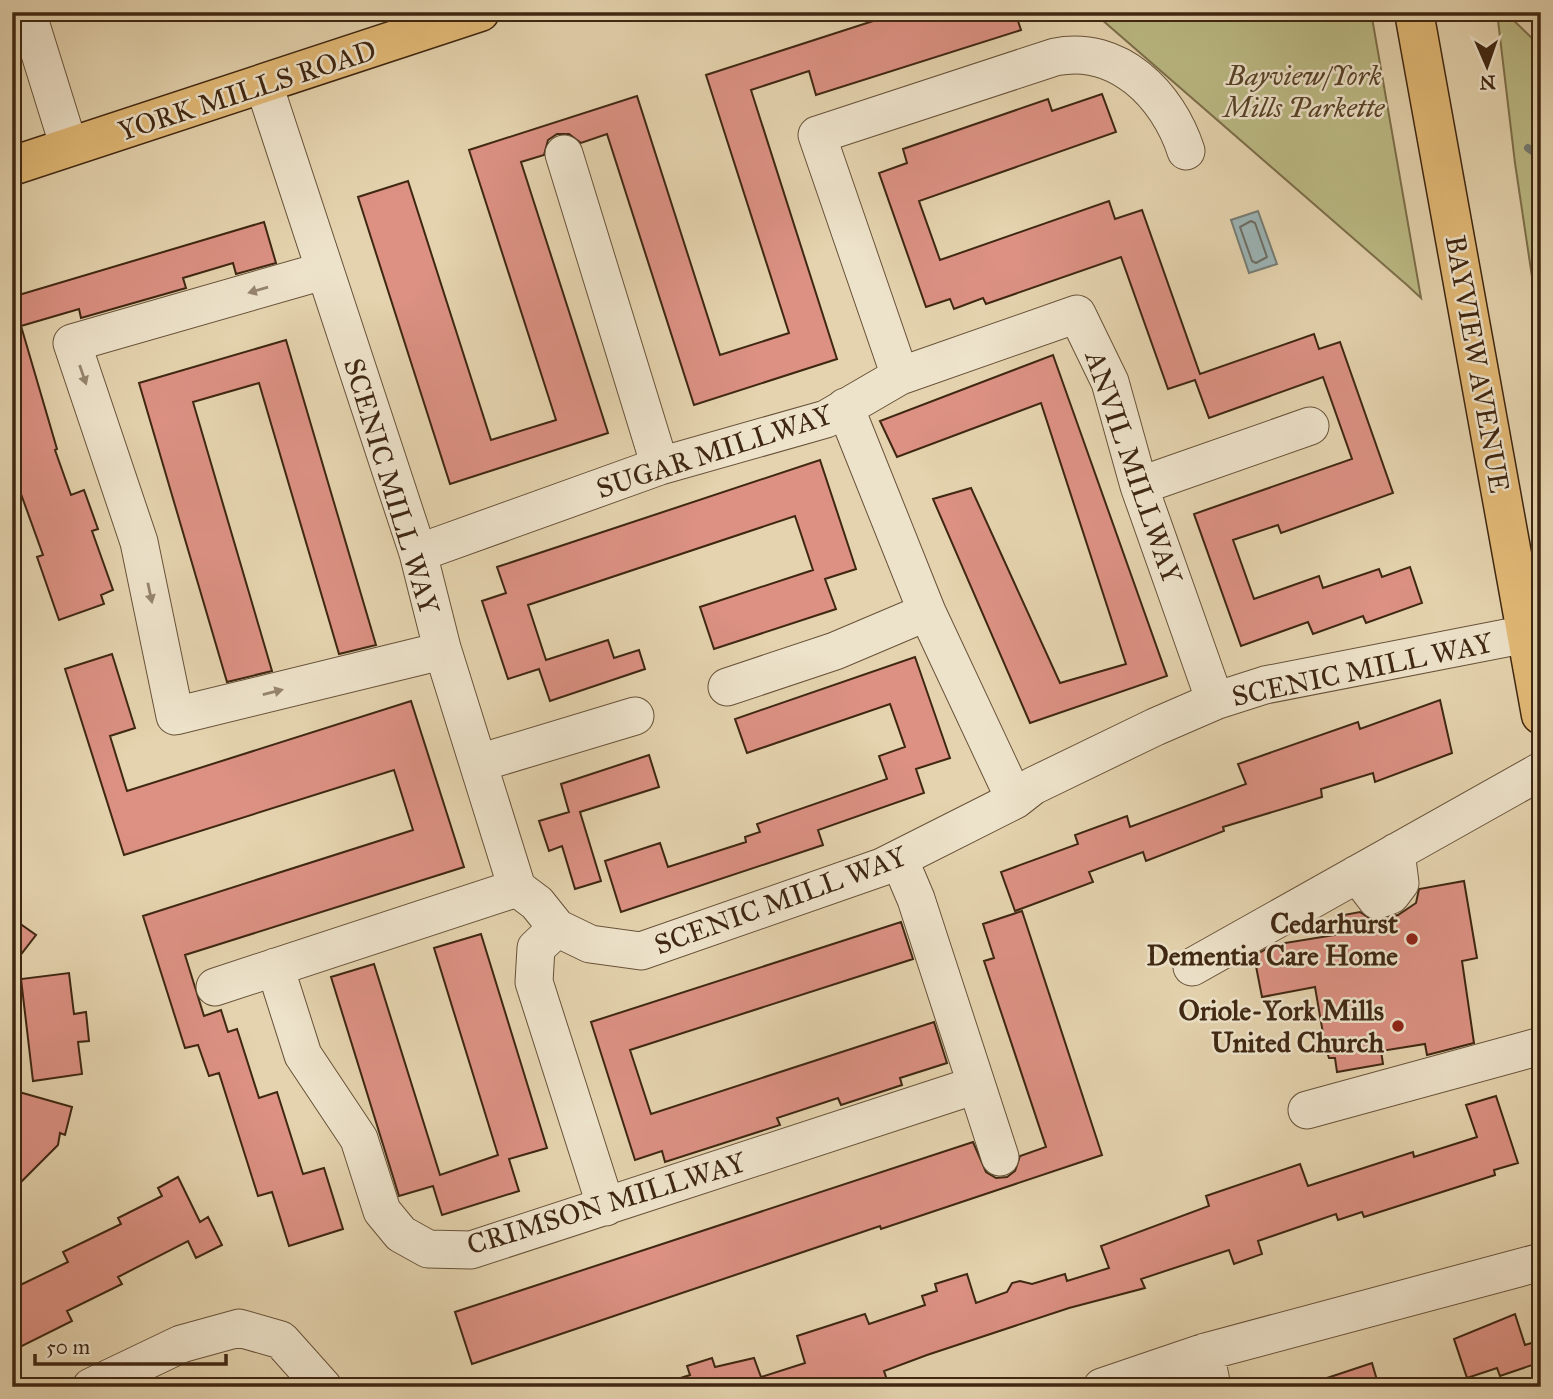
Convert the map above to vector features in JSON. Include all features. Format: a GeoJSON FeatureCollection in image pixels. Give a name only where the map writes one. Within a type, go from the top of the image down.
{"type":"FeatureCollection","features":[{"type":"Feature","properties":{"kind":"main road","name":"YORK MILLS ROAD"},"geometry":{"type":"LineString","coordinates":[[12,166],[480,12]]}},
{"type":"Feature","properties":{"kind":"main road","name":"BAYVIEW AVENUE"},"geometry":{"type":"LineString","coordinates":[[1414,12],[1541,715]]}},
{"type":"Feature","properties":{"kind":"street"},"geometry":{"type":"LineString","coordinates":[[27,12],[69,148]]}},
{"type":"Feature","properties":{"kind":"street"},"geometry":{"type":"LineString","coordinates":[[900,376],[817,135],[1055,57],[1082,54],[1118,64],[1146,86],[1170,116],[1186,151]]}},
{"type":"Feature","properties":{"kind":"street","name":"SCENIC MILL WAY"},"geometry":{"type":"LineString","coordinates":[[264,85],[418,553],[442,648],[517,888],[537,904],[557,928],[590,944],[641,951],[899,859],[1015,800],[1033,786],[1215,701],[1265,685],[1527,634]]}},
{"type":"Feature","properties":{"kind":"street"},"geometry":{"type":"LineString","coordinates":[[564,154],[660,466]]}},
{"type":"Feature","properties":{"kind":"street"},"geometry":{"type":"LineString","coordinates":[[323,271],[72,343],[139,542],[175,716],[429,654],[442,648]]}},
{"type":"Feature","properties":{"kind":"street","name":"ANVIL MILLWAY"},"geometry":{"type":"LineString","coordinates":[[845,407],[900,376],[1077,314],[1110,382],[1139,486],[1215,701]]}},
{"type":"Feature","properties":{"kind":"street","name":"SUGAR MILLWAY"},"geometry":{"type":"LineString","coordinates":[[418,553],[660,466],[803,427],[826,419],[845,407],[927,612],[1015,800]]}},
{"type":"Feature","properties":{"kind":"street"},"geometry":{"type":"LineString","coordinates":[[1139,486],[1310,426]]}},
{"type":"Feature","properties":{"kind":"street"},"geometry":{"type":"LineString","coordinates":[[727,687],[835,651],[927,612]]}},
{"type":"Feature","properties":{"kind":"street"},"geometry":{"type":"LineString","coordinates":[[479,763],[635,716]]}},
{"type":"Feature","properties":{"kind":"street"},"geometry":{"type":"LineString","coordinates":[[1192,967],[1541,771]]}},
{"type":"Feature","properties":{"kind":"street"},"geometry":{"type":"LineString","coordinates":[[899,859],[916,899],[1000,1157]]}},
{"type":"Feature","properties":{"kind":"street"},"geometry":{"type":"LineString","coordinates":[[215,987],[517,888]]}},
{"type":"Feature","properties":{"kind":"street"},"geometry":{"type":"LineString","coordinates":[[557,928],[536,948],[534,982],[606,1207]]}},
{"type":"Feature","properties":{"kind":"street","name":"CRIMSON MILLWAY"},"geometry":{"type":"LineString","coordinates":[[275,967],[303,1055],[359,1139],[382,1211],[401,1234],[428,1250],[471,1250],[976,1085]]}},
{"type":"Feature","properties":{"kind":"street"},"geometry":{"type":"LineString","coordinates":[[1307,1110],[1541,1046]]}},
{"type":"Feature","properties":{"kind":"street"},"geometry":{"type":"LineString","coordinates":[[1102,1387],[1208,1370],[1541,1262]]}},
{"type":"Feature","properties":{"kind":"street"},"geometry":{"type":"LineString","coordinates":[[91,1387],[181,1343],[239,1328],[281,1340],[323,1387]]}},
{"type":"Feature","properties":{"kind":"green space","name":"Bayview/York Mills Parkette"},"geometry":{"type":"Polygon","coordinates":[[[1093,12],[1371,12],[1421,298],[1407,285],[1093,12]]]}},
{"type":"Feature","properties":{"kind":"green space"},"geometry":{"type":"Polygon","coordinates":[[[1497,12],[1505,12],[1541,47],[1541,337],[1515,163],[1497,12]]]}},
{"type":"Feature","properties":{"kind":"water"},"geometry":{"type":"Polygon","coordinates":[[[1258,211],[1277,264],[1249,273],[1231,220],[1258,211]]]}},
{"type":"Feature","properties":{"kind":"building"},"geometry":{"type":"Polygon","coordinates":[[[901,12],[1015,12],[1021,30],[816,95],[809,71],[751,90],[837,359],[694,405],[607,134],[581,143],[569,134],[557,134],[548,140],[544,155],[521,162],[608,433],[450,484],[358,197],[408,181],[491,440],[556,420],[469,150],[637,96],[720,355],[789,333],[706,75],[901,12]]]}},
{"type":"Feature","properties":{"kind":"building"},"geometry":{"type":"Polygon","coordinates":[[[1102,94],[1116,132],[919,201],[940,260],[1109,201],[1115,219],[1142,210],[1200,374],[1314,334],[1319,349],[1340,342],[1393,493],[1281,533],[1278,525],[1233,540],[1254,599],[1319,576],[1323,588],[1379,569],[1382,577],[1410,567],[1422,603],[1366,623],[1363,616],[1313,634],[1308,622],[1241,646],[1194,514],[1352,459],[1323,377],[1209,418],[1195,380],[1168,389],[1121,257],[986,304],[983,298],[954,309],[950,299],[926,307],[879,173],[907,163],[903,149],[1048,99],[1052,111],[1102,94]]]}},
{"type":"Feature","properties":{"kind":"building"},"geometry":{"type":"Polygon","coordinates":[[[264,222],[276,263],[236,274],[233,263],[183,278],[186,288],[81,318],[79,309],[21,326],[57,449],[55,450],[71,495],[84,490],[98,529],[92,531],[113,590],[101,595],[104,604],[59,620],[37,557],[43,555],[12,469],[12,297],[264,222]]]}},
{"type":"Feature","properties":{"kind":"building"},"geometry":{"type":"Polygon","coordinates":[[[286,340],[376,645],[339,654],[259,383],[193,402],[272,671],[227,682],[139,383],[286,340]]]}},
{"type":"Feature","properties":{"kind":"building"},"geometry":{"type":"Polygon","coordinates":[[[1053,355],[1167,676],[1030,723],[933,499],[971,488],[1060,683],[1126,664],[1041,403],[897,457],[880,421],[1053,355]]]}},
{"type":"Feature","properties":{"kind":"building"},"geometry":{"type":"Polygon","coordinates":[[[820,460],[856,569],[825,579],[836,609],[714,649],[700,607],[813,570],[795,516],[528,605],[546,660],[608,640],[614,658],[639,650],[645,669],[550,701],[539,669],[508,679],[482,601],[506,593],[497,567],[820,460]]]}},
{"type":"Feature","properties":{"kind":"building"},"geometry":{"type":"Polygon","coordinates":[[[112,654],[135,728],[110,736],[127,791],[411,701],[464,867],[185,955],[204,1016],[221,1010],[228,1032],[237,1029],[259,1098],[277,1092],[303,1174],[324,1168],[343,1229],[289,1246],[272,1192],[258,1196],[219,1073],[209,1076],[198,1045],[185,1048],[143,916],[413,830],[394,770],[124,855],[65,669],[112,654]]]}},
{"type":"Feature","properties":{"kind":"building"},"geometry":{"type":"Polygon","coordinates":[[[915,657],[950,758],[916,769],[924,793],[818,830],[823,845],[621,912],[605,861],[660,843],[668,867],[746,842],[745,837],[760,832],[757,824],[887,779],[879,756],[905,747],[890,704],[747,753],[735,719],[915,657]]]}},
{"type":"Feature","properties":{"kind":"building"},"geometry":{"type":"Polygon","coordinates":[[[1440,700],[1452,753],[1375,782],[1373,773],[1321,789],[1322,797],[1223,827],[1224,831],[1146,861],[1143,852],[1089,872],[1093,882],[1015,911],[1001,872],[1078,844],[1075,835],[1127,816],[1130,827],[1246,784],[1238,764],[1358,722],[1360,729],[1440,700]]]}},
{"type":"Feature","properties":{"kind":"building"},"geometry":{"type":"Polygon","coordinates":[[[649,755],[659,787],[580,812],[601,881],[575,889],[562,846],[549,851],[539,821],[569,812],[561,784],[649,755]]]}},
{"type":"Feature","properties":{"kind":"building"},"geometry":{"type":"Polygon","coordinates":[[[1464,881],[1477,958],[1462,961],[1474,1043],[1427,1055],[1425,1044],[1381,1051],[1383,1064],[1337,1072],[1335,1058],[1329,1058],[1325,1045],[1315,987],[1262,997],[1254,956],[1273,945],[1347,933],[1344,915],[1360,912],[1372,920],[1398,915],[1416,903],[1419,889],[1464,881]]]}},
{"type":"Feature","properties":{"kind":"building"},"geometry":{"type":"Polygon","coordinates":[[[1022,911],[1102,1155],[881,1229],[880,1226],[472,1364],[455,1312],[973,1142],[986,1172],[996,1178],[1007,1177],[1015,1171],[1020,1156],[1046,1147],[984,961],[994,958],[983,924],[1022,911]]]}},
{"type":"Feature","properties":{"kind":"building"},"geometry":{"type":"Polygon","coordinates":[[[12,918],[36,935],[12,966],[12,918]]]}},
{"type":"Feature","properties":{"kind":"building"},"geometry":{"type":"Polygon","coordinates":[[[901,922],[913,959],[630,1050],[651,1114],[934,1022],[947,1063],[900,1078],[902,1085],[841,1105],[838,1098],[777,1118],[780,1125],[665,1162],[662,1151],[635,1160],[591,1022],[901,922]]]}},
{"type":"Feature","properties":{"kind":"building"},"geometry":{"type":"Polygon","coordinates":[[[481,934],[547,1148],[509,1159],[519,1191],[442,1215],[433,1186],[399,1196],[331,977],[374,964],[440,1175],[498,1155],[434,948],[481,934]]]}},
{"type":"Feature","properties":{"kind":"building"},"geometry":{"type":"Polygon","coordinates":[[[69,973],[74,1014],[86,1012],[89,1041],[78,1042],[82,1074],[33,1081],[21,979],[69,973]]]}},
{"type":"Feature","properties":{"kind":"building"},"geometry":{"type":"Polygon","coordinates":[[[12,1090],[72,1107],[65,1135],[60,1133],[58,1145],[12,1191],[12,1090]]]}},
{"type":"Feature","properties":{"kind":"building"},"geometry":{"type":"Polygon","coordinates":[[[1496,1096],[1518,1163],[1494,1170],[1495,1175],[1364,1217],[1362,1212],[1338,1220],[1336,1214],[1258,1241],[1262,1254],[1234,1264],[1229,1250],[1141,1279],[1145,1288],[1069,1308],[927,1355],[884,1371],[887,1380],[868,1387],[669,1387],[668,1382],[690,1375],[687,1366],[712,1358],[715,1367],[754,1358],[761,1377],[805,1363],[797,1336],[865,1314],[869,1324],[925,1305],[922,1296],[937,1291],[935,1284],[967,1274],[976,1303],[1007,1292],[1012,1283],[1020,1281],[1032,1284],[1065,1274],[1067,1281],[1109,1268],[1101,1246],[1209,1206],[1206,1196],[1300,1164],[1308,1186],[1413,1152],[1414,1157],[1477,1137],[1466,1105],[1496,1096]]]}},
{"type":"Feature","properties":{"kind":"building"},"geometry":{"type":"Polygon","coordinates":[[[178,1177],[200,1222],[208,1217],[222,1245],[196,1258],[188,1241],[118,1277],[122,1284],[67,1311],[72,1321],[12,1351],[12,1289],[68,1262],[63,1252],[121,1224],[118,1218],[162,1196],[158,1188],[178,1177]]]}},
{"type":"Feature","properties":{"kind":"building"},"geometry":{"type":"Polygon","coordinates":[[[1515,1314],[1525,1345],[1541,1340],[1541,1362],[1500,1376],[1497,1368],[1467,1378],[1454,1339],[1515,1314]]]}},
{"type":"Feature","properties":{"kind":"building"},"geometry":{"type":"Polygon","coordinates":[[[1372,1363],[1379,1387],[1313,1387],[1312,1383],[1372,1363]]]}},
{"type":"Feature","properties":{"kind":"waterway"},"geometry":{"type":"LineString","coordinates":[[1528,148],[1541,157]]}},
{"type":"Feature","properties":{"kind":"place","name":"Cedarhurst Dementia Care Home"},"geometry":{"type":"Point","coordinates":[1412,939]}},
{"type":"Feature","properties":{"kind":"place","name":"Oriole-York Mills United Church"},"geometry":{"type":"Point","coordinates":[1398,1026]}}]}
